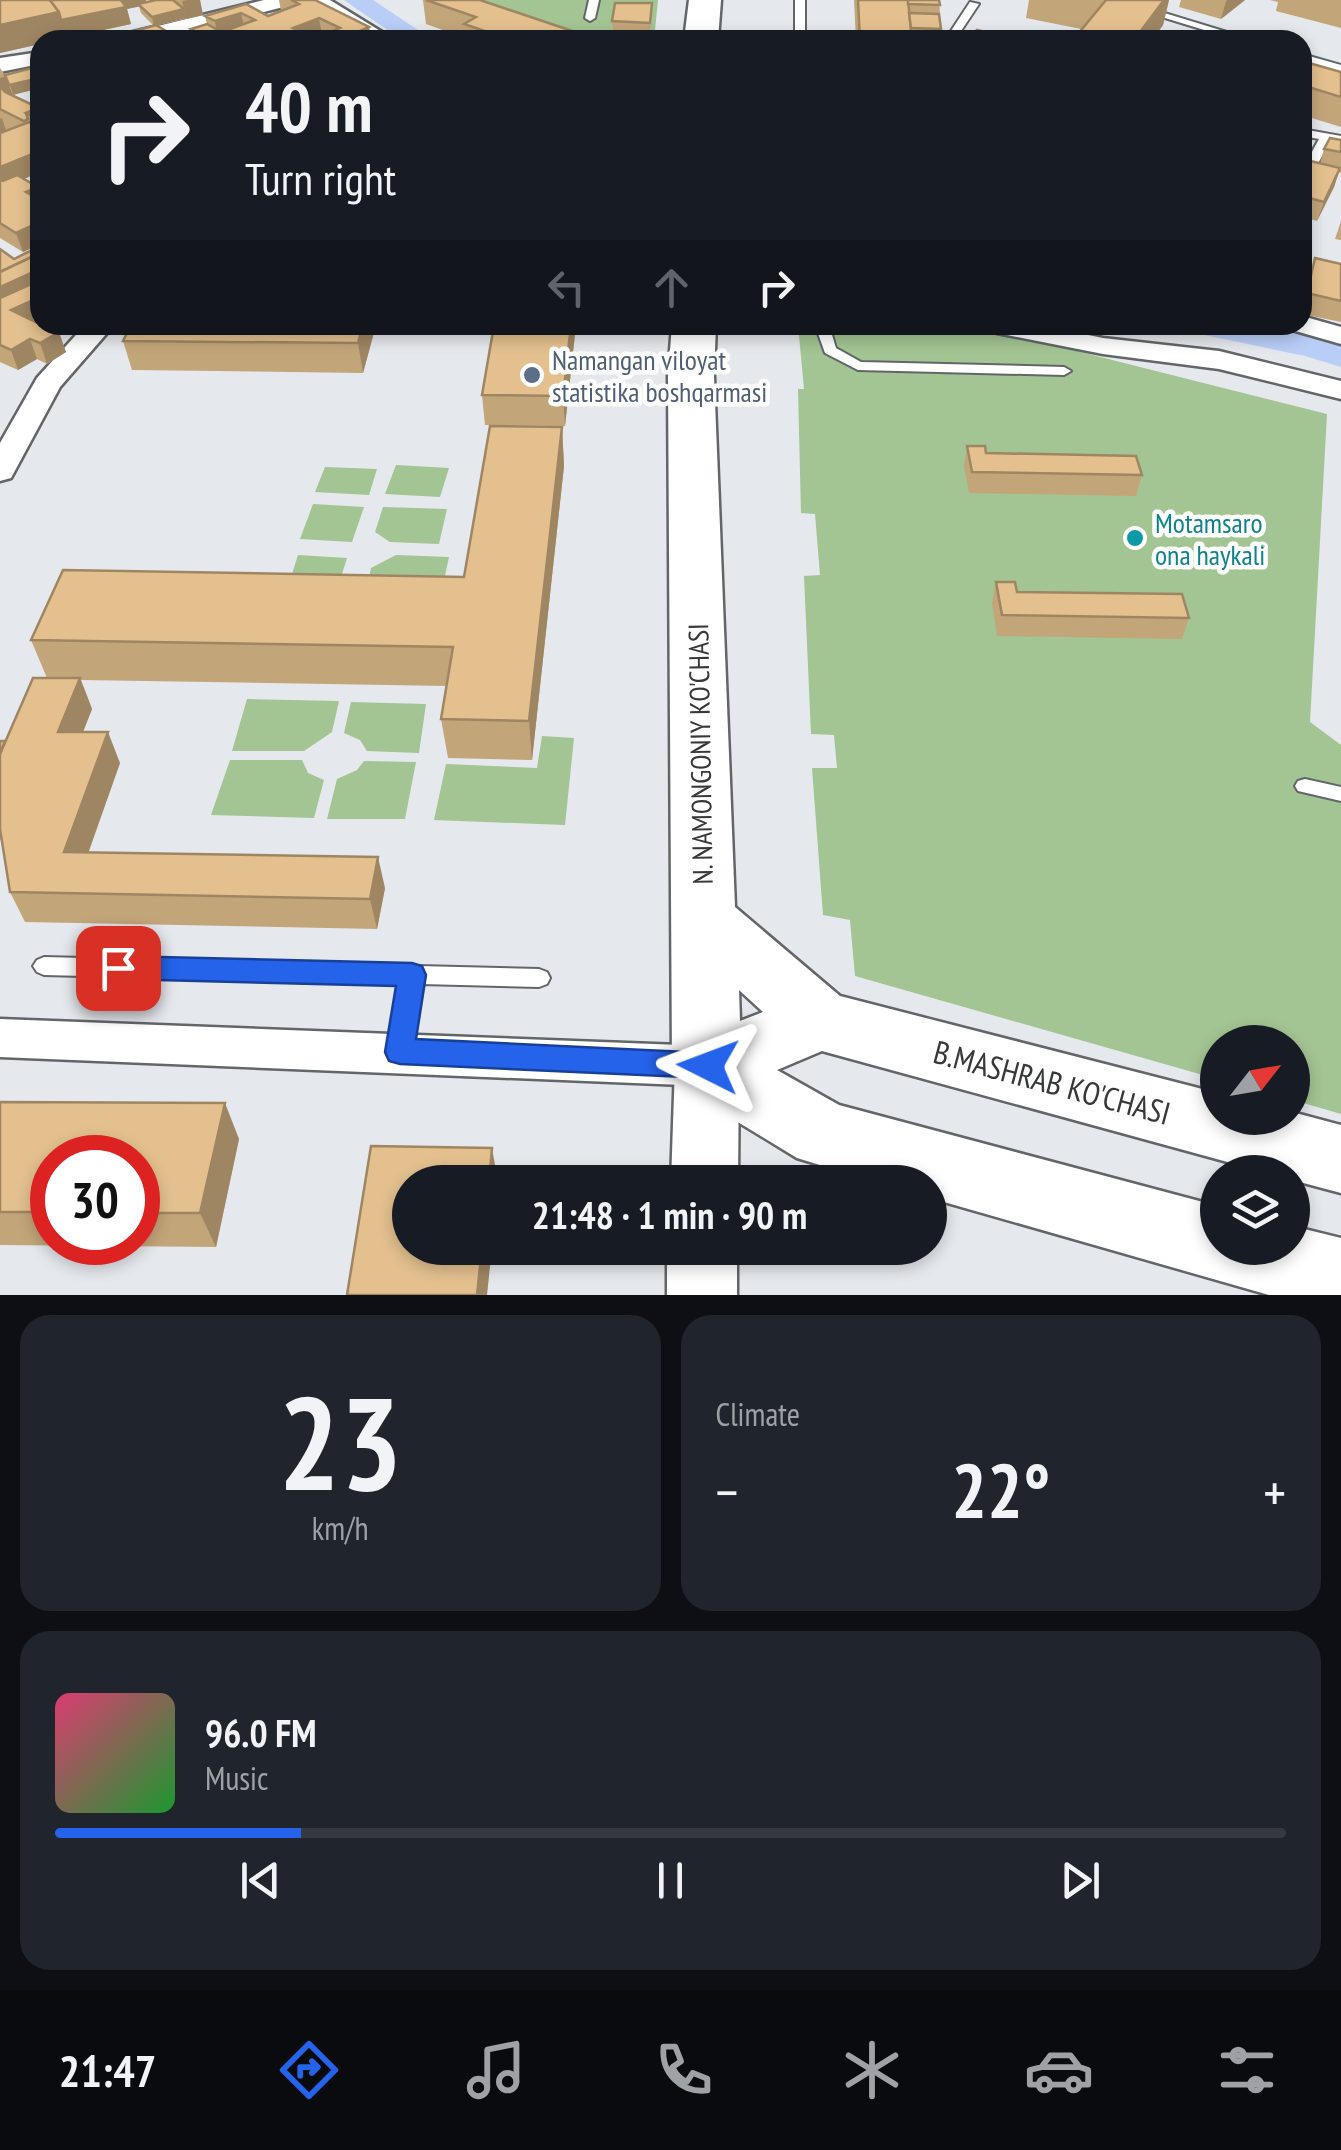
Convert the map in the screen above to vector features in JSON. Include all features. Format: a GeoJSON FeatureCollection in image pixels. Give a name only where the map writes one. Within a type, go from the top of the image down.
{"type":"FeatureCollection","features":[{"type":"Feature","properties":{"kind":"main road"},"geometry":{"type":"LineString","coordinates":[[702,30],[706,0]]}},
{"type":"Feature","properties":{"kind":"main road","name":"N. NAMONGONIY KO'CHASI"},"geometry":{"type":"LineString","coordinates":[[693,335],[691,376],[708,1066],[705,1165]]}},
{"type":"Feature","properties":{"kind":"main road"},"geometry":{"type":"LineString","coordinates":[[704,919],[820,1021],[708,1066]]}},
{"type":"Feature","properties":{"kind":"main road","name":"B.MASHRAB KO'CHASI"},"geometry":{"type":"LineString","coordinates":[[820,1021],[1341,1158]]}},
{"type":"Feature","properties":{"kind":"main road"},"geometry":{"type":"LineString","coordinates":[[708,1066],[824,1134],[1200,1238]]}},
{"type":"Feature","properties":{"kind":"main road"},"geometry":{"type":"LineString","coordinates":[[702,1265],[702,1295]]}},
{"type":"Feature","properties":{"kind":"main road"},"geometry":{"type":"LineString","coordinates":[[1297,1265],[1341,1277]]}},
{"type":"Feature","properties":{"kind":"street"},"geometry":{"type":"LineString","coordinates":[[169,30],[288,0]]}},
{"type":"Feature","properties":{"kind":"street"},"geometry":{"type":"LineString","coordinates":[[315,0],[367,30]]}},
{"type":"Feature","properties":{"kind":"street"},"geometry":{"type":"LineString","coordinates":[[0,65],[30,60]]}},
{"type":"Feature","properties":{"kind":"street"},"geometry":{"type":"LineString","coordinates":[[1312,327],[1341,336]]}},
{"type":"Feature","properties":{"kind":"street"},"geometry":{"type":"LineString","coordinates":[[0,471],[47,384],[91,335]]}},
{"type":"Feature","properties":{"kind":"street"},"geometry":{"type":"LineString","coordinates":[[1047,335],[1219,360],[1341,390]]}},
{"type":"Feature","properties":{"kind":"street"},"geometry":{"type":"LineString","coordinates":[[0,1038],[708,1066]]}},
{"type":"Feature","properties":{"kind":"lane"},"geometry":{"type":"LineString","coordinates":[[590,18],[594,0]]}},
{"type":"Feature","properties":{"kind":"lane"},"geometry":{"type":"LineString","coordinates":[[800,0],[800,30]]}},
{"type":"Feature","properties":{"kind":"lane"},"geometry":{"type":"LineString","coordinates":[[1110,0],[1214,30]]}},
{"type":"Feature","properties":{"kind":"lane"},"geometry":{"type":"LineString","coordinates":[[957,30],[974,4]]}},
{"type":"Feature","properties":{"kind":"lane"},"geometry":{"type":"LineString","coordinates":[[1312,60],[1341,68]]}},
{"type":"Feature","properties":{"kind":"lane"},"geometry":{"type":"LineString","coordinates":[[1312,134],[1341,140]]}},
{"type":"Feature","properties":{"kind":"lane"},"geometry":{"type":"LineString","coordinates":[[1312,167],[1324,153],[1326,137]]}},
{"type":"Feature","properties":{"kind":"lane"},"geometry":{"type":"LineString","coordinates":[[825,335],[830,350],[858,366],[1064,371]]}},
{"type":"Feature","properties":{"kind":"lane"},"geometry":{"type":"LineString","coordinates":[[1305,786],[1341,794]]}},
{"type":"Feature","properties":{"kind":"lane"},"geometry":{"type":"LineString","coordinates":[[44,966],[539,978]]}},
{"type":"Feature","properties":{"kind":"lane"},"geometry":{"type":"LineString","coordinates":[[400,1052],[412,975]]}},
{"type":"Feature","properties":{"kind":"green space"},"geometry":{"type":"Polygon","coordinates":[[[422,0],[658,0],[655,30],[519,30],[422,0]]]}},
{"type":"Feature","properties":{"kind":"green space"},"geometry":{"type":"Polygon","coordinates":[[[799,335],[1013,335],[1327,414],[1310,722],[1341,745],[1341,1114],[1310,1105],[1310,1025],[1200,1025],[1200,1074],[855,976],[850,920],[823,915],[812,768],[837,768],[834,735],[811,734],[804,576],[820,575],[815,514],[801,513],[798,389],[804,389],[799,335]]]}},
{"type":"Feature","properties":{"kind":"green space"},"geometry":{"type":"Polygon","coordinates":[[[396,465],[449,468],[440,497],[385,494],[396,465]]]}},
{"type":"Feature","properties":{"kind":"green space"},"geometry":{"type":"Polygon","coordinates":[[[325,467],[377,469],[369,495],[315,492],[325,467]]]}},
{"type":"Feature","properties":{"kind":"green space"},"geometry":{"type":"Polygon","coordinates":[[[313,504],[364,507],[352,542],[300,539],[313,504]]]}},
{"type":"Feature","properties":{"kind":"green space"},"geometry":{"type":"Polygon","coordinates":[[[383,507],[447,509],[439,544],[390,542],[375,532],[383,507]]]}},
{"type":"Feature","properties":{"kind":"green space"},"geometry":{"type":"Polygon","coordinates":[[[298,555],[347,558],[335,596],[286,593],[298,555]]]}},
{"type":"Feature","properties":{"kind":"green space"},"geometry":{"type":"Polygon","coordinates":[[[396,555],[449,557],[441,594],[366,593],[371,568],[396,555]]]}},
{"type":"Feature","properties":{"kind":"green space"},"geometry":{"type":"Polygon","coordinates":[[[247,699],[339,701],[332,732],[304,751],[232,751],[247,699]]]}},
{"type":"Feature","properties":{"kind":"green space"},"geometry":{"type":"Polygon","coordinates":[[[351,702],[426,704],[419,753],[367,751],[360,740],[344,733],[351,702]]]}},
{"type":"Feature","properties":{"kind":"green space"},"geometry":{"type":"Polygon","coordinates":[[[542,736],[574,738],[565,825],[434,820],[446,764],[537,768],[542,736]]]}},
{"type":"Feature","properties":{"kind":"green space"},"geometry":{"type":"Polygon","coordinates":[[[230,760],[302,760],[308,773],[324,780],[314,818],[211,815],[230,760]]]}},
{"type":"Feature","properties":{"kind":"green space"},"geometry":{"type":"Polygon","coordinates":[[[364,761],[416,762],[405,819],[327,819],[337,779],[357,770],[364,761]]]}},
{"type":"Feature","properties":{"kind":"building"},"geometry":{"type":"Polygon","coordinates":[[[0,0],[50,0],[59,12],[0,25],[0,0]]]}},
{"type":"Feature","properties":{"kind":"building"},"geometry":{"type":"Polygon","coordinates":[[[50,0],[121,0],[126,7],[61,20],[50,0]]]}},
{"type":"Feature","properties":{"kind":"building"},"geometry":{"type":"Polygon","coordinates":[[[173,0],[184,9],[152,17],[138,4],[173,0]]]}},
{"type":"Feature","properties":{"kind":"building"},"geometry":{"type":"Polygon","coordinates":[[[291,0],[315,0],[369,27],[335,30],[340,28],[319,18],[293,28],[297,30],[232,30],[255,20],[241,13],[215,21],[205,16],[246,4],[268,16],[299,4],[291,0]]]}},
{"type":"Feature","properties":{"kind":"building"},"geometry":{"type":"Polygon","coordinates":[[[426,0],[480,0],[569,30],[482,30],[464,24],[476,17],[426,0]]]}},
{"type":"Feature","properties":{"kind":"building"},"geometry":{"type":"Polygon","coordinates":[[[858,0],[908,0],[911,30],[860,30],[858,0]]]}},
{"type":"Feature","properties":{"kind":"building"},"geometry":{"type":"Polygon","coordinates":[[[908,0],[939,0],[940,5],[908,4],[908,0]]]}},
{"type":"Feature","properties":{"kind":"building"},"geometry":{"type":"Polygon","coordinates":[[[1106,0],[1164,0],[1142,30],[1081,30],[1106,0]]]}},
{"type":"Feature","properties":{"kind":"building"},"geometry":{"type":"Polygon","coordinates":[[[615,3],[652,3],[650,23],[612,21],[615,3]]]}},
{"type":"Feature","properties":{"kind":"building"},"geometry":{"type":"Polygon","coordinates":[[[909,13],[939,14],[941,29],[911,28],[909,13]]]}},
{"type":"Feature","properties":{"kind":"building"},"geometry":{"type":"Polygon","coordinates":[[[207,24],[218,30],[193,30],[207,24]]]}},
{"type":"Feature","properties":{"kind":"building"},"geometry":{"type":"Polygon","coordinates":[[[156,25],[164,30],[138,30],[156,25]]]}},
{"type":"Feature","properties":{"kind":"building"},"geometry":{"type":"Polygon","coordinates":[[[1312,64],[1341,72],[1341,97],[1312,88],[1312,64]]]}},
{"type":"Feature","properties":{"kind":"building"},"geometry":{"type":"Polygon","coordinates":[[[30,69],[30,80],[9,85],[5,75],[30,69]]]}},
{"type":"Feature","properties":{"kind":"building"},"geometry":{"type":"Polygon","coordinates":[[[0,86],[30,104],[28,119],[24,121],[0,109],[0,86]]]}},
{"type":"Feature","properties":{"kind":"building"},"geometry":{"type":"Polygon","coordinates":[[[30,122],[30,155],[0,167],[0,133],[30,122]]]}},
{"type":"Feature","properties":{"kind":"building"},"geometry":{"type":"Polygon","coordinates":[[[1330,138],[1341,140],[1341,152],[1324,149],[1330,138]]]}},
{"type":"Feature","properties":{"kind":"building"},"geometry":{"type":"Polygon","coordinates":[[[1312,161],[1340,168],[1324,202],[1312,199],[1312,161]]]}},
{"type":"Feature","properties":{"kind":"building"},"geometry":{"type":"Polygon","coordinates":[[[17,175],[30,182],[30,190],[26,192],[30,194],[30,227],[16,233],[0,223],[0,180],[17,175]]]}},
{"type":"Feature","properties":{"kind":"building"},"geometry":{"type":"Polygon","coordinates":[[[0,249],[14,259],[30,251],[30,258],[0,272],[0,249]]]}},
{"type":"Feature","properties":{"kind":"building"},"geometry":{"type":"Polygon","coordinates":[[[30,258],[30,274],[0,287],[0,272],[30,258]]]}},
{"type":"Feature","properties":{"kind":"building"},"geometry":{"type":"Polygon","coordinates":[[[1315,258],[1341,264],[1341,301],[1312,294],[1315,258]]]}},
{"type":"Feature","properties":{"kind":"building"},"geometry":{"type":"Polygon","coordinates":[[[30,284],[30,301],[11,310],[30,319],[30,335],[54,335],[40,343],[30,339],[11,350],[0,345],[0,298],[30,284]]]}},
{"type":"Feature","properties":{"kind":"building"},"geometry":{"type":"Polygon","coordinates":[[[126,335],[360,335],[358,343],[123,341],[126,335]]]}},
{"type":"Feature","properties":{"kind":"building"},"geometry":{"type":"Polygon","coordinates":[[[492,335],[570,335],[563,396],[482,395],[492,335]]]}},
{"type":"Feature","properties":{"kind":"building"},"geometry":{"type":"Polygon","coordinates":[[[490,426],[562,427],[529,721],[441,719],[453,647],[31,640],[63,570],[464,577],[490,426]]]}},
{"type":"Feature","properties":{"kind":"building"},"geometry":{"type":"Polygon","coordinates":[[[967,446],[985,446],[986,453],[1136,456],[1142,475],[972,472],[967,446]]]}},
{"type":"Feature","properties":{"kind":"building"},"geometry":{"type":"Polygon","coordinates":[[[996,582],[1015,582],[1017,592],[1182,594],[1189,618],[1002,615],[996,582]]]}},
{"type":"Feature","properties":{"kind":"building"},"geometry":{"type":"Polygon","coordinates":[[[33,678],[80,678],[58,732],[108,732],[64,852],[378,857],[370,899],[10,892],[0,829],[0,754],[33,678]]]}},
{"type":"Feature","properties":{"kind":"building"},"geometry":{"type":"Polygon","coordinates":[[[0,1102],[225,1103],[200,1213],[160,1213],[160,1135],[30,1135],[30,1212],[0,1212],[0,1102]]]}},
{"type":"Feature","properties":{"kind":"building"},"geometry":{"type":"Polygon","coordinates":[[[371,1146],[492,1148],[490,1165],[392,1165],[392,1265],[480,1265],[477,1295],[347,1295],[371,1146]]]}},
{"type":"Feature","properties":{"kind":"waterway"},"geometry":{"type":"LineString","coordinates":[[356,0],[404,30]]}},
{"type":"Feature","properties":{"kind":"waterway"},"geometry":{"type":"LineString","coordinates":[[1252,335],[1341,357]]}},
{"type":"Feature","properties":{"kind":"place","name":"Namangan viloyat statistika boshqarmasi"},"geometry":{"type":"Point","coordinates":[532,375]}},
{"type":"Feature","properties":{"kind":"place","name":"Motamsaro ona haykali"},"geometry":{"type":"Point","coordinates":[1135,538]}},
{"type":"Feature","properties":{"kind":"route"},"geometry":{"type":"LineString","coordinates":[[118,968],[412,975],[400,1052],[708,1066]]}}]}
